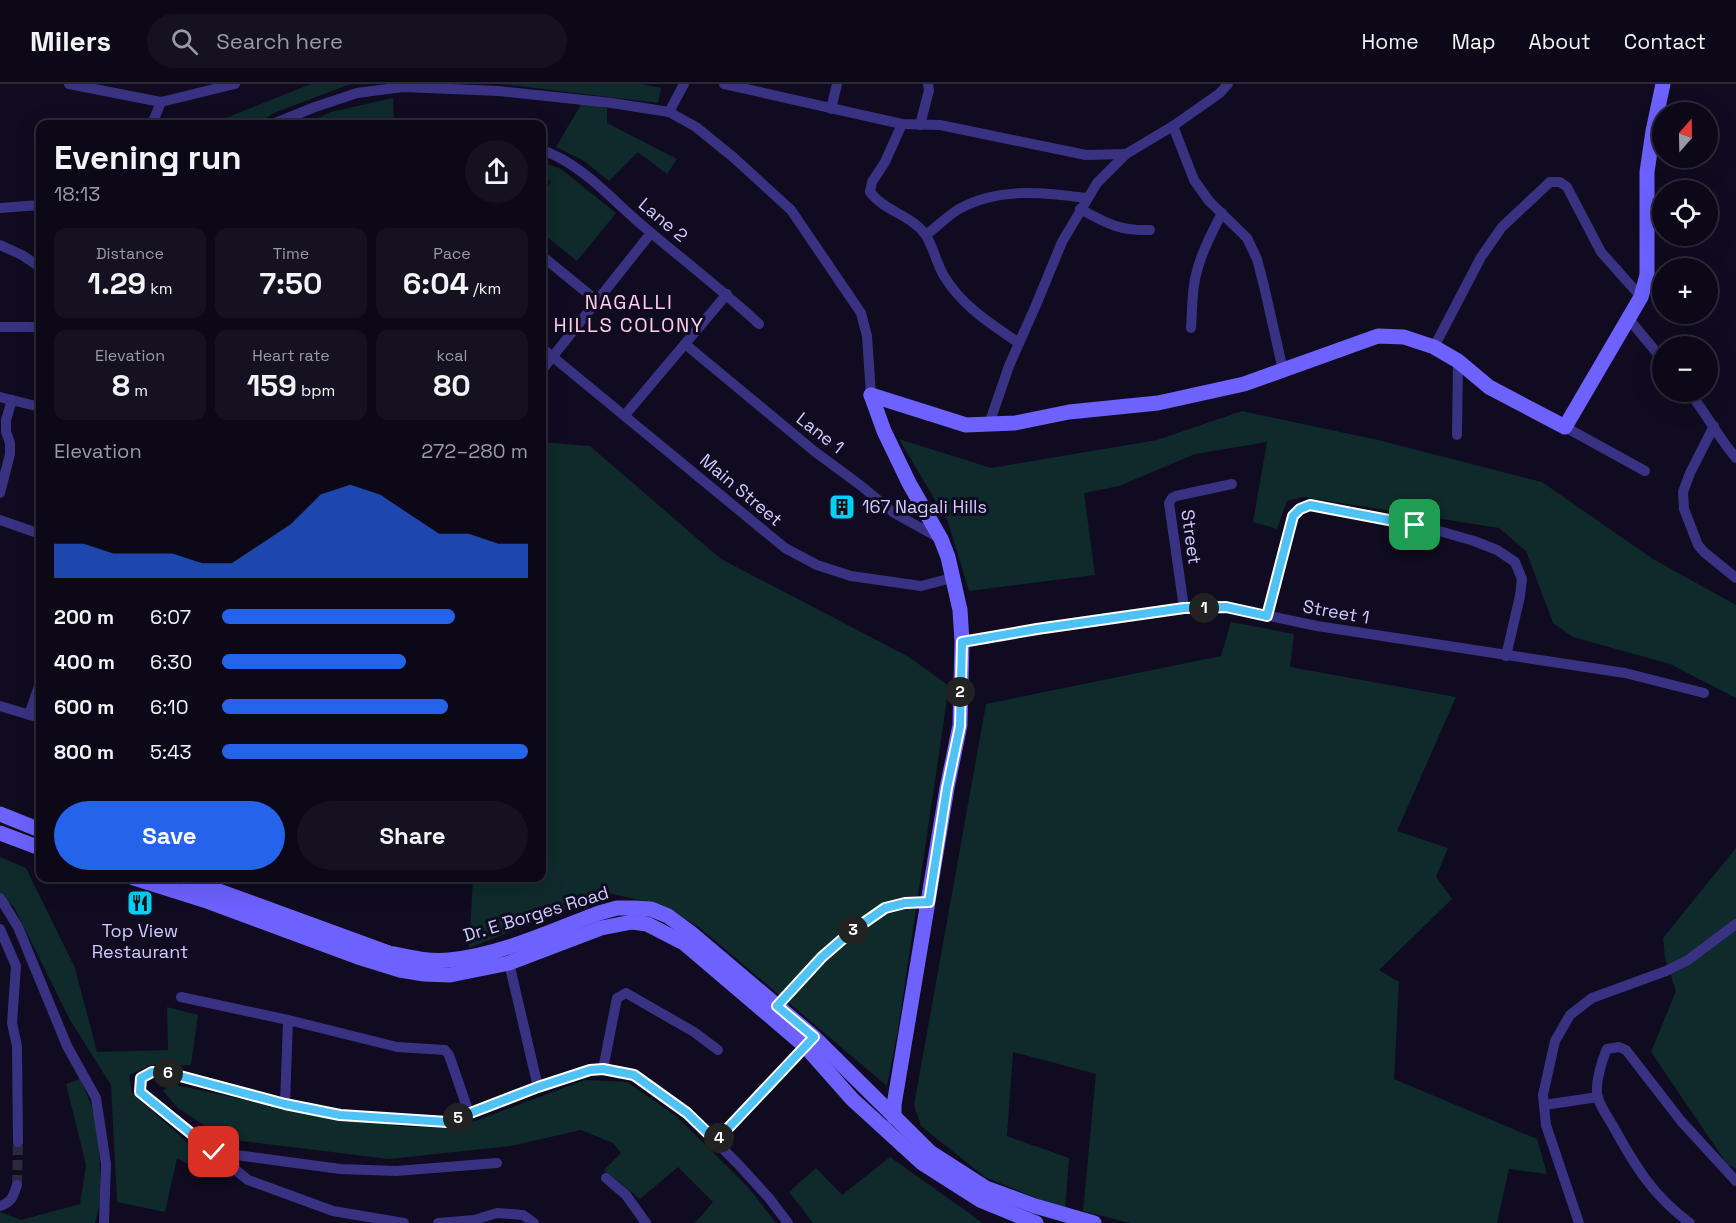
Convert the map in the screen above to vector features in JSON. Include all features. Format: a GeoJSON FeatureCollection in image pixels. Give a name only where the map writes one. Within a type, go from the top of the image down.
{"type":"FeatureCollection","features":[{"type":"Feature","properties":{"kind":"main road"},"geometry":{"type":"LineString","coordinates":[[871,395],[966,425],[1015,423],[1069,412],[1158,403],[1244,384],[1378,336],[1404,337],[1434,347],[1458,361],[1489,387],[1565,427],[1641,297],[1647,275],[1647,172],[1663,84]]}},
{"type":"Feature","properties":{"kind":"main road"},"geometry":{"type":"LineString","coordinates":[[871,395],[884,431],[909,483],[941,539],[948,557],[960,610],[962,642],[960,726],[947,788],[894,1105],[894,1118]]}},
{"type":"Feature","properties":{"kind":"main road"},"geometry":{"type":"LineString","coordinates":[[0,814],[36,828]]}},
{"type":"Feature","properties":{"kind":"main road"},"geometry":{"type":"LineString","coordinates":[[0,832],[36,846]]}},
{"type":"Feature","properties":{"kind":"main road","name":"Dr. E Borges Road"},"geometry":{"type":"LineString","coordinates":[[147,882],[204,900],[358,957],[400,970],[424,974],[450,975],[508,963],[601,928],[632,922],[647,924],[684,943],[810,1042],[930,1152],[986,1188],[1035,1206],[1094,1223]]}},
{"type":"Feature","properties":{"kind":"main road","name":"Dr. E Borges Road"},"geometry":{"type":"LineString","coordinates":[[194,882],[389,953],[415,958],[448,960],[493,952],[617,908],[651,909],[668,916],[691,933],[777,1006],[810,1042],[852,1099],[922,1163],[980,1200],[1035,1223]]}},
{"type":"Feature","properties":{"kind":"street"},"geometry":{"type":"LineString","coordinates":[[69,84],[161,102],[235,84]]}},
{"type":"Feature","properties":{"kind":"street"},"geometry":{"type":"LineString","coordinates":[[669,112],[684,84]]}},
{"type":"Feature","properties":{"kind":"street"},"geometry":{"type":"LineString","coordinates":[[724,84],[902,124],[940,125],[1086,156],[1125,154]]}},
{"type":"Feature","properties":{"kind":"street"},"geometry":{"type":"LineString","coordinates":[[831,109],[837,84]]}},
{"type":"Feature","properties":{"kind":"street"},"geometry":{"type":"LineString","coordinates":[[920,125],[929,90],[928,84]]}},
{"type":"Feature","properties":{"kind":"street"},"geometry":{"type":"LineString","coordinates":[[989,424],[1009,366],[1062,242],[1086,198],[1125,154],[1173,126],[1220,93],[1228,84]]}},
{"type":"Feature","properties":{"kind":"street"},"geometry":{"type":"LineString","coordinates":[[283,120],[357,93],[403,87],[500,91],[612,103],[669,112],[696,127],[791,210],[861,313],[867,336],[871,395]]}},
{"type":"Feature","properties":{"kind":"street"},"geometry":{"type":"LineString","coordinates":[[154,120],[161,102]]}},
{"type":"Feature","properties":{"kind":"street"},"geometry":{"type":"LineString","coordinates":[[902,124],[885,162],[872,182],[870,192],[876,199],[918,226],[926,235],[944,277],[957,295],[978,316],[1019,343]]}},
{"type":"Feature","properties":{"kind":"street"},"geometry":{"type":"LineString","coordinates":[[1173,126],[1194,180],[1209,201],[1247,238],[1257,259],[1283,370]]}},
{"type":"Feature","properties":{"kind":"street","name":"Lane 2"},"geometry":{"type":"LineString","coordinates":[[546,151],[583,172],[759,324]]}},
{"type":"Feature","properties":{"kind":"street"},"geometry":{"type":"LineString","coordinates":[[1434,347],[1481,257],[1502,227],[1550,182],[1560,182],[1567,187],[1601,252],[1641,297]]}},
{"type":"Feature","properties":{"kind":"street"},"geometry":{"type":"LineString","coordinates":[[926,235],[958,210],[981,199],[1008,194],[1051,194],[1086,198]]}},
{"type":"Feature","properties":{"kind":"street"},"geometry":{"type":"LineString","coordinates":[[0,208],[36,205]]}},
{"type":"Feature","properties":{"kind":"street"},"geometry":{"type":"LineString","coordinates":[[1080,209],[1116,227],[1150,230]]}},
{"type":"Feature","properties":{"kind":"street"},"geometry":{"type":"LineString","coordinates":[[1191,328],[1194,285],[1199,262],[1222,213]]}},
{"type":"Feature","properties":{"kind":"street"},"geometry":{"type":"LineString","coordinates":[[546,365],[651,233]]}},
{"type":"Feature","properties":{"kind":"street"},"geometry":{"type":"LineString","coordinates":[[0,245],[36,264]]}},
{"type":"Feature","properties":{"kind":"street"},"geometry":{"type":"LineString","coordinates":[[546,259],[596,300]]}},
{"type":"Feature","properties":{"kind":"street"},"geometry":{"type":"LineString","coordinates":[[625,415],[727,294]]}},
{"type":"Feature","properties":{"kind":"street"},"geometry":{"type":"LineString","coordinates":[[1628,318],[1652,347]]}},
{"type":"Feature","properties":{"kind":"street"},"geometry":{"type":"LineString","coordinates":[[0,327],[36,327]]}},
{"type":"Feature","properties":{"kind":"street","name":"Lane 1"},"geometry":{"type":"LineString","coordinates":[[685,344],[814,451],[894,513],[941,539]]}},
{"type":"Feature","properties":{"kind":"street","name":"Main Street"},"geometry":{"type":"LineString","coordinates":[[546,352],[785,548],[817,565],[852,576],[921,586],[952,578]]}},
{"type":"Feature","properties":{"kind":"street"},"geometry":{"type":"LineString","coordinates":[[1456,435],[1458,361]]}},
{"type":"Feature","properties":{"kind":"street"},"geometry":{"type":"LineString","coordinates":[[0,398],[36,405]]}},
{"type":"Feature","properties":{"kind":"street"},"geometry":{"type":"LineString","coordinates":[[0,494],[10,454],[6,420],[12,400]]}},
{"type":"Feature","properties":{"kind":"street"},"geometry":{"type":"LineString","coordinates":[[1696,402],[1736,458]]}},
{"type":"Feature","properties":{"kind":"street"},"geometry":{"type":"LineString","coordinates":[[1714,426],[1689,473],[1683,492],[1684,509],[1698,545],[1736,578]]}},
{"type":"Feature","properties":{"kind":"street"},"geometry":{"type":"LineString","coordinates":[[1565,427],[1645,471]]}},
{"type":"Feature","properties":{"kind":"street","name":"Street"},"geometry":{"type":"LineString","coordinates":[[1184,608],[1169,503],[1176,496],[1232,484]]}},
{"type":"Feature","properties":{"kind":"street"},"geometry":{"type":"LineString","coordinates":[[1267,616],[1293,516],[1300,509],[1310,505],[1415,525],[1474,541],[1497,550],[1515,562],[1522,579],[1506,656]]}},
{"type":"Feature","properties":{"kind":"street"},"geometry":{"type":"LineString","coordinates":[[0,520],[36,533]]}},
{"type":"Feature","properties":{"kind":"street","name":"Street 1"},"geometry":{"type":"LineString","coordinates":[[962,642],[1184,608],[1226,607],[1328,628],[1624,674],[1704,693]]}},
{"type":"Feature","properties":{"kind":"street"},"geometry":{"type":"LineString","coordinates":[[0,706],[35,717]]}},
{"type":"Feature","properties":{"kind":"street"},"geometry":{"type":"LineString","coordinates":[[0,898],[18,927],[67,1046],[96,1098],[106,1164],[104,1223]]}},
{"type":"Feature","properties":{"kind":"street"},"geometry":{"type":"LineString","coordinates":[[777,1006],[822,957],[852,931],[885,908],[905,903],[929,902]]}},
{"type":"Feature","properties":{"kind":"street"},"geometry":{"type":"LineString","coordinates":[[1579,1223],[1546,1125],[1543,1095],[1555,1041],[1570,1016],[1592,998],[1666,971],[1688,960],[1736,924]]}},
{"type":"Feature","properties":{"kind":"street"},"geometry":{"type":"LineString","coordinates":[[0,929],[16,966],[12,1023],[17,1046],[18,1142]]}},
{"type":"Feature","properties":{"kind":"street"},"geometry":{"type":"LineString","coordinates":[[508,963],[538,1087]]}},
{"type":"Feature","properties":{"kind":"street"},"geometry":{"type":"LineString","coordinates":[[603,1069],[617,998],[626,993],[694,1032],[718,1050]]}},
{"type":"Feature","properties":{"kind":"street"},"geometry":{"type":"LineString","coordinates":[[181,997],[397,1047],[445,1050],[449,1055],[469,1113]]}},
{"type":"Feature","properties":{"kind":"street"},"geometry":{"type":"LineString","coordinates":[[285,1104],[288,1020]]}},
{"type":"Feature","properties":{"kind":"street"},"geometry":{"type":"LineString","coordinates":[[716,1141],[810,1042]]}},
{"type":"Feature","properties":{"kind":"street"},"geometry":{"type":"LineString","coordinates":[[1690,1223],[1671,1209],[1652,1188],[1628,1154],[1598,1097],[1597,1087],[1603,1056],[1607,1049],[1619,1047],[1626,1050],[1681,1121],[1736,1181]]}},
{"type":"Feature","properties":{"kind":"street"},"geometry":{"type":"LineString","coordinates":[[404,1223],[376,1221],[333,1211],[248,1180],[140,1092],[141,1078],[152,1072],[165,1072],[285,1104],[340,1115],[447,1122],[590,1070],[603,1069],[634,1075],[687,1113],[769,1198],[788,1223]]}},
{"type":"Feature","properties":{"kind":"street"},"geometry":{"type":"LineString","coordinates":[[1544,1105],[1598,1097]]}},
{"type":"Feature","properties":{"kind":"street"},"geometry":{"type":"LineString","coordinates":[[214,1152],[351,1169],[396,1171],[497,1163]]}},
{"type":"Feature","properties":{"kind":"street"},"geometry":{"type":"LineString","coordinates":[[606,1178],[626,1195],[646,1223]]}},
{"type":"Feature","properties":{"kind":"street"},"geometry":{"type":"LineString","coordinates":[[0,1206],[9,1203],[17,1185]]}},
{"type":"Feature","properties":{"kind":"street"},"geometry":{"type":"LineString","coordinates":[[438,1223],[474,1221],[497,1213],[523,1215],[534,1223]]}},
{"type":"Feature","properties":{"kind":"green space"},"geometry":{"type":"Polygon","coordinates":[[[311,84],[350,84],[274,113],[263,120],[221,120],[311,84]]]}},
{"type":"Feature","properties":{"kind":"green space"},"geometry":{"type":"Polygon","coordinates":[[[501,84],[641,84],[661,88],[658,103],[501,84]]]}},
{"type":"Feature","properties":{"kind":"green space"},"geometry":{"type":"Polygon","coordinates":[[[393,98],[394,120],[314,120],[331,112],[393,98]]]}},
{"type":"Feature","properties":{"kind":"green space"},"geometry":{"type":"Polygon","coordinates":[[[582,103],[607,108],[607,123],[677,159],[667,174],[638,152],[609,181],[584,161],[556,147],[582,103]]]}},
{"type":"Feature","properties":{"kind":"green space"},"geometry":{"type":"Polygon","coordinates":[[[546,163],[561,169],[616,213],[577,261],[546,236],[546,189],[551,182],[546,178],[546,163]]]}},
{"type":"Feature","properties":{"kind":"green space"},"geometry":{"type":"Polygon","coordinates":[[[1242,411],[1378,440],[1542,482],[1653,559],[1736,605],[1736,698],[1670,664],[1573,637],[1553,623],[1526,551],[1499,528],[1303,497],[1287,501],[1277,529],[1253,522],[1267,442],[1195,454],[1119,486],[1084,493],[1095,575],[969,591],[948,522],[899,439],[991,468],[1157,440],[1242,411]]]}},
{"type":"Feature","properties":{"kind":"green space"},"geometry":{"type":"Polygon","coordinates":[[[546,442],[590,446],[721,559],[909,657],[949,686],[898,1030],[887,1086],[699,927],[661,905],[612,894],[469,948],[473,882],[546,882],[546,442]]]}},
{"type":"Feature","properties":{"kind":"green space"},"geometry":{"type":"Polygon","coordinates":[[[1231,622],[1294,634],[1290,667],[1456,697],[1397,831],[1448,848],[1436,877],[1452,899],[1379,970],[1399,982],[1394,1079],[1537,1139],[1547,1174],[1509,1169],[1497,1223],[1130,1223],[1083,1211],[1096,1074],[1013,1052],[1007,1136],[1069,1158],[1065,1210],[985,1177],[921,1126],[914,1105],[986,704],[1221,656],[1231,622]]]}},
{"type":"Feature","properties":{"kind":"green space"},"geometry":{"type":"Polygon","coordinates":[[[1736,848],[1736,1169],[1727,1164],[1651,1052],[1676,991],[1665,958],[1663,938],[1736,848]]]}},
{"type":"Feature","properties":{"kind":"green space"},"geometry":{"type":"Polygon","coordinates":[[[0,857],[26,868],[75,968],[97,1052],[168,1050],[167,1007],[198,1015],[191,1065],[151,1065],[129,1075],[132,1093],[208,1161],[198,1170],[177,1158],[165,1212],[117,1202],[111,1085],[70,1020],[14,907],[0,894],[0,857]]]}},
{"type":"Feature","properties":{"kind":"green space"},"geometry":{"type":"Polygon","coordinates":[[[80,1079],[98,1120],[101,1199],[95,1223],[0,1223],[0,1212],[21,1220],[80,1204],[86,1165],[66,1084],[80,1079]]]}},
{"type":"Feature","properties":{"kind":"green space"},"geometry":{"type":"Polygon","coordinates":[[[585,1080],[627,1082],[676,1116],[748,1187],[776,1223],[695,1223],[713,1202],[678,1167],[640,1199],[604,1170],[621,1153],[613,1143],[581,1130],[511,1146],[389,1159],[225,1139],[178,1108],[163,1091],[171,1084],[251,1101],[406,1127],[462,1126],[585,1080]]]}},
{"type":"Feature","properties":{"kind":"green space"},"geometry":{"type":"Polygon","coordinates":[[[890,1157],[983,1223],[813,1223],[789,1192],[816,1168],[842,1195],[890,1157]]]}},
{"type":"Feature","properties":{"kind":"tunnel"},"geometry":{"type":"LineString","coordinates":[[17,1185],[18,1142]]}},
{"type":"Feature","properties":{"kind":"place","name":"167 Nagali Hills"},"geometry":{"type":"Point","coordinates":[842,507]}},
{"type":"Feature","properties":{"kind":"place","name":"Top View Restaurant"},"geometry":{"type":"Point","coordinates":[140,903]}},
{"type":"Feature","properties":{"kind":"district","name":"NAGALLI HILLS COLONY"},"geometry":{"type":"Point","coordinates":[629,314]}},
{"type":"Feature","properties":{"kind":"route"},"geometry":{"type":"LineString","coordinates":[[214,1152],[140,1092],[141,1078],[152,1072],[165,1072],[285,1104],[340,1115],[447,1122],[538,1087],[590,1070],[603,1069],[634,1075],[687,1113],[716,1141],[814,1037],[777,1006],[822,957],[852,931],[885,908],[905,903],[929,902],[947,788],[960,726],[962,642],[1184,608],[1226,607],[1267,616],[1293,516],[1300,509],[1310,505],[1415,525]]}}]}
